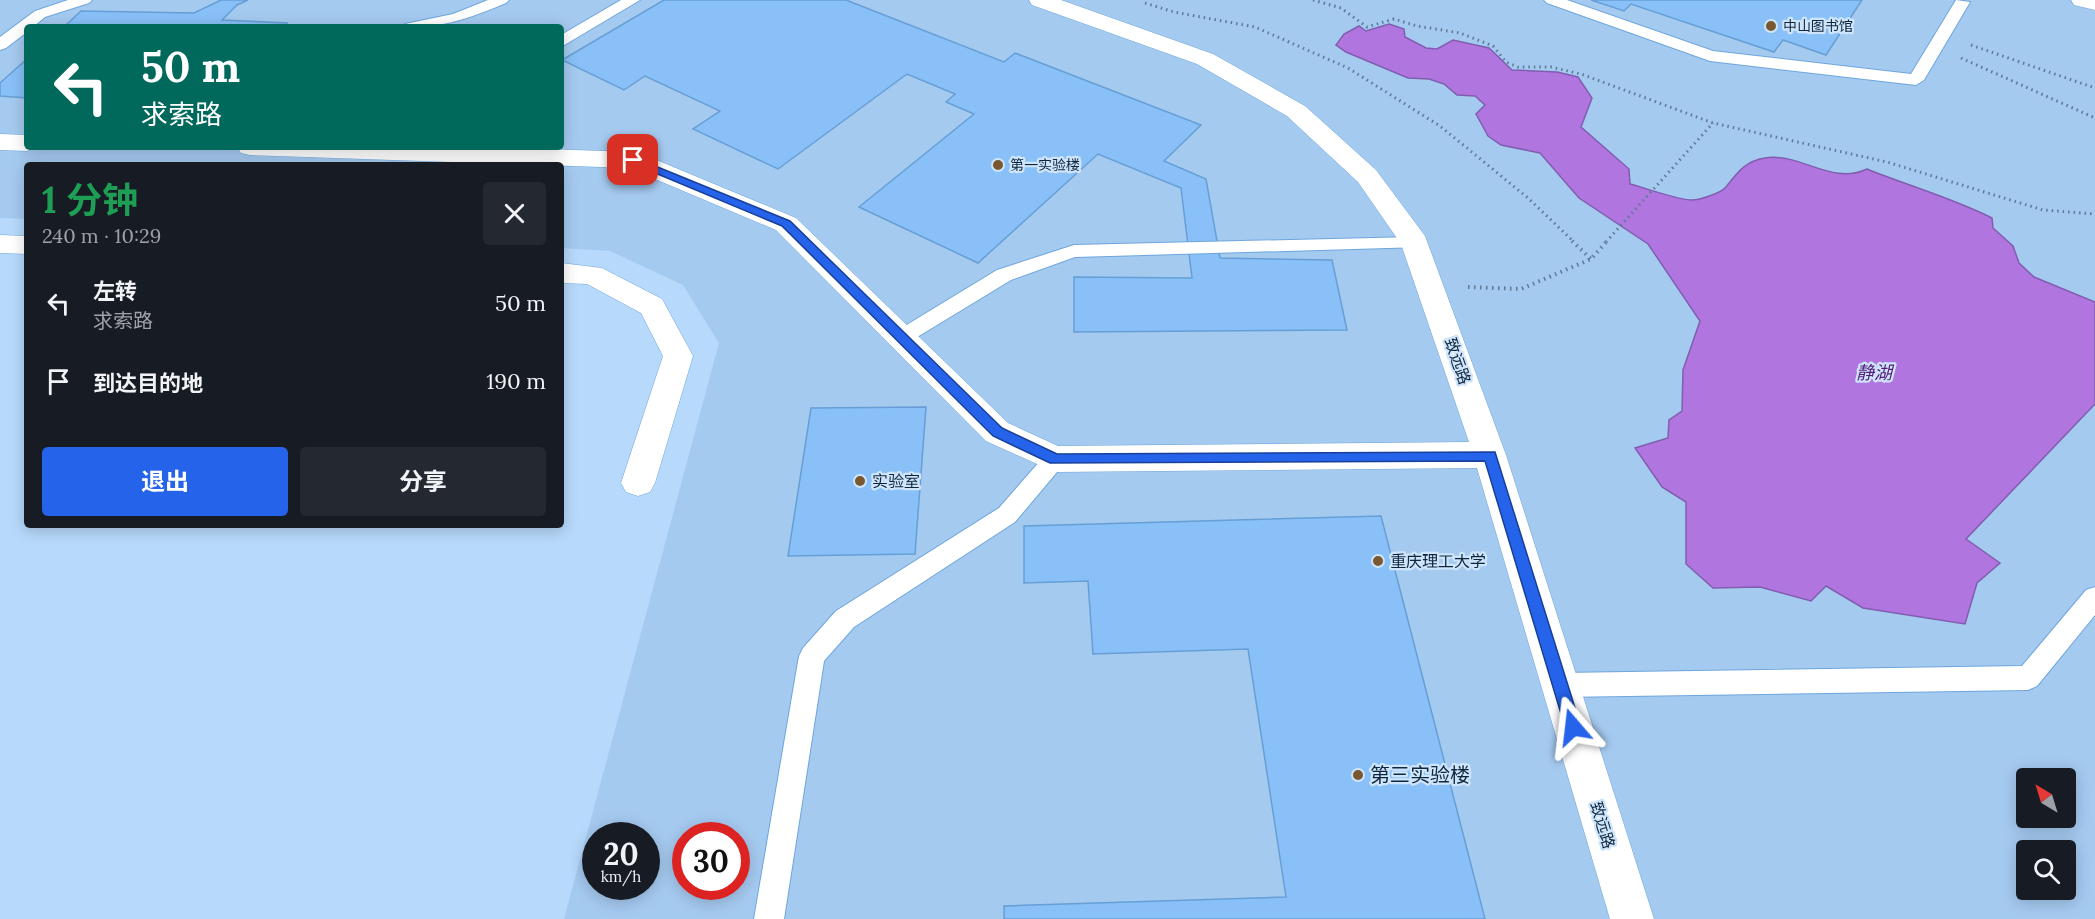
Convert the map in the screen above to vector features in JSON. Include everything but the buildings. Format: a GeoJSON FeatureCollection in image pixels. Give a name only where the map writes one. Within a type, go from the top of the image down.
{"type":"FeatureCollection","features":[{"type":"Feature","properties":{"kind":"street","name":"致远路"},"geometry":{"type":"LineString","coordinates":[[1040,0],[1205,59],[1296,111],[1367,176],[1415,243],[1490,455],[1632,919]]}},
{"type":"Feature","properties":{"kind":"street"},"geometry":{"type":"LineString","coordinates":[[2082,0],[2095,3]]}},
{"type":"Feature","properties":{"kind":"street"},"geometry":{"type":"LineString","coordinates":[[0,142],[24,142]]}},
{"type":"Feature","properties":{"kind":"street"},"geometry":{"type":"LineString","coordinates":[[401,150],[633,160],[786,224],[997,432],[1055,459],[1490,455]]}},
{"type":"Feature","properties":{"kind":"street"},"geometry":{"type":"LineString","coordinates":[[0,244],[24,246]]}},
{"type":"Feature","properties":{"kind":"street"},"geometry":{"type":"LineString","coordinates":[[564,273],[592,275],[652,306],[678,356],[638,483]]}},
{"type":"Feature","properties":{"kind":"lane"},"geometry":{"type":"LineString","coordinates":[[27,24],[40,14],[84,0]]}},
{"type":"Feature","properties":{"kind":"lane"},"geometry":{"type":"LineString","coordinates":[[426,24],[457,18],[501,0]]}},
{"type":"Feature","properties":{"kind":"lane"},"geometry":{"type":"LineString","coordinates":[[564,40],[632,0]]}},
{"type":"Feature","properties":{"kind":"lane"},"geometry":{"type":"LineString","coordinates":[[1552,0],[1710,56],[1917,80],[1962,2]]}},
{"type":"Feature","properties":{"kind":"lane"},"geometry":{"type":"LineString","coordinates":[[0,45],[24,26]]}},
{"type":"Feature","properties":{"kind":"lane"},"geometry":{"type":"LineString","coordinates":[[902,338],[1004,275],[1074,251],[1415,243]]}},
{"type":"Feature","properties":{"kind":"lane"},"geometry":{"type":"LineString","coordinates":[[769,919],[812,656],[845,619],[1007,515],[1055,459]]}},
{"type":"Feature","properties":{"kind":"lane"},"geometry":{"type":"LineString","coordinates":[[1560,685],[2028,678],[2095,597]]}},
{"type":"Feature","properties":{"kind":"path"},"geometry":{"type":"LineString","coordinates":[[1312,0],[1341,8],[1367,27],[1394,19],[1417,26],[1460,33],[1493,46],[1506,62],[1518,67],[1551,67],[1581,74],[1713,123],[1887,162],[2043,210],[2095,214]]}},
{"type":"Feature","properties":{"kind":"path"},"geometry":{"type":"LineString","coordinates":[[1144,3],[1174,12],[1255,27],[1348,68],[1440,126],[1528,198],[1591,259]]}},
{"type":"Feature","properties":{"kind":"path"},"geometry":{"type":"LineString","coordinates":[[1939,41],[2095,88]]}},
{"type":"Feature","properties":{"kind":"path"},"geometry":{"type":"LineString","coordinates":[[1939,41],[2095,118]]}},
{"type":"Feature","properties":{"kind":"path"},"geometry":{"type":"LineString","coordinates":[[1432,287],[1521,289],[1591,259],[1713,123]]}},
{"type":"Feature","properties":{"kind":"shaded area","name":"重庆理工大学"},"geometry":{"type":"Polygon","coordinates":[[[0,0],[2095,0],[2095,919],[564,919],[582,852],[582,900],[660,900],[660,822],[590,822],[719,343],[683,285],[610,251],[564,248],[564,162],[24,162],[24,219],[0,218],[0,0]]]}},
{"type":"Feature","properties":{"kind":"water","name":"静湖"},"geometry":{"type":"Polygon","coordinates":[[[1389,24],[1404,29],[1405,37],[1426,48],[1437,49],[1453,40],[1489,48],[1512,70],[1557,72],[1578,77],[1592,98],[1581,127],[1629,169],[1630,184],[1692,200],[1720,192],[1747,165],[1765,158],[1778,157],[1841,174],[1867,169],[1946,198],[1992,218],[1993,228],[2013,246],[2019,263],[2034,277],[2095,302],[2095,404],[1966,539],[2000,563],[1977,583],[1965,624],[1863,608],[1826,586],[1811,601],[1760,587],[1713,588],[1686,564],[1686,502],[1662,487],[1635,448],[1668,438],[1669,420],[1682,411],[1683,370],[1700,321],[1648,244],[1579,198],[1540,153],[1501,145],[1488,136],[1476,114],[1485,105],[1475,96],[1457,95],[1444,84],[1429,79],[1408,78],[1346,52],[1336,45],[1344,34],[1359,26],[1366,31],[1389,24]]]}},
{"type":"Feature","properties":{"kind":"place","name":"中山图书馆"},"geometry":{"type":"Point","coordinates":[1771,26]}},
{"type":"Feature","properties":{"kind":"place","name":"第一实验楼"},"geometry":{"type":"Point","coordinates":[998,165]}},
{"type":"Feature","properties":{"kind":"place","name":"实验室"},"geometry":{"type":"Point","coordinates":[860,481]}},
{"type":"Feature","properties":{"kind":"place","name":"重庆理工大学"},"geometry":{"type":"Point","coordinates":[1378,561]}},
{"type":"Feature","properties":{"kind":"place","name":"第三实验楼"},"geometry":{"type":"Point","coordinates":[1358,775]}},
{"type":"Feature","properties":{"kind":"route"},"geometry":{"type":"LineString","coordinates":[[633,160],[786,224],[997,432],[1055,459],[1490,455],[1573,727]]}}]}
